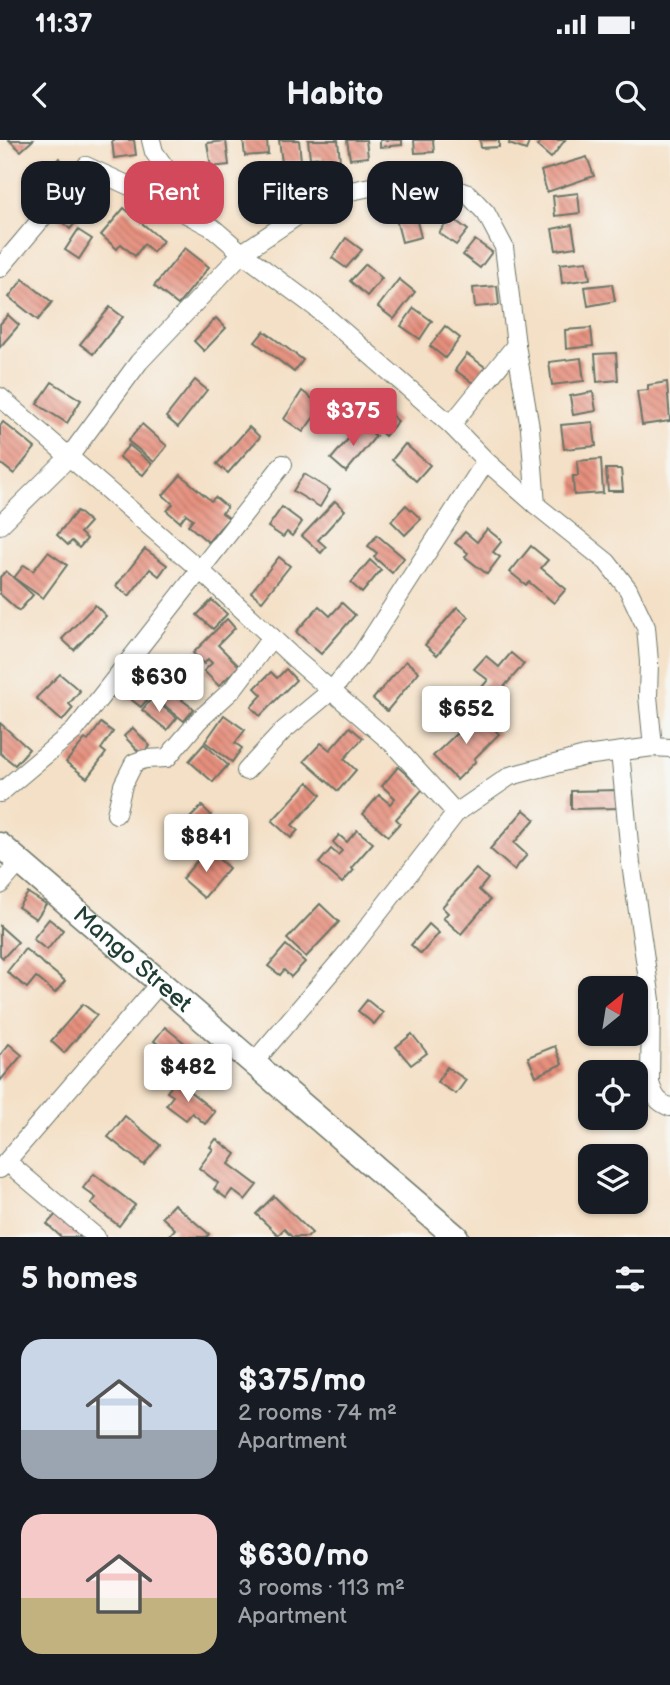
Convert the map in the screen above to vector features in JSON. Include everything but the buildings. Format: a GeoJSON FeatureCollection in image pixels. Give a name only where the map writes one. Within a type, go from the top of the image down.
{"type":"FeatureCollection","features":[{"type":"Feature","properties":{"kind":"main road","name":"Mango Street"},"geometry":{"type":"LineString","coordinates":[[0,845],[456,1237]]}},
{"type":"Feature","properties":{"kind":"street"},"geometry":{"type":"LineString","coordinates":[[151,140],[153,152],[197,214],[242,253],[316,307],[451,425],[486,461],[536,505],[607,562],[628,589],[646,627],[648,696],[661,748],[585,756],[510,776],[456,813],[353,946],[254,1062]]}},
{"type":"Feature","properties":{"kind":"street"},"geometry":{"type":"LineString","coordinates":[[0,268],[86,166],[213,228]]}},
{"type":"Feature","properties":{"kind":"street"},"geometry":{"type":"LineString","coordinates":[[0,525],[69,457],[139,362],[242,253],[327,196],[404,180],[439,183],[468,194],[486,213],[504,247],[530,428],[536,505]]}},
{"type":"Feature","properties":{"kind":"street"},"geometry":{"type":"LineString","coordinates":[[451,425],[516,345]]}},
{"type":"Feature","properties":{"kind":"street"},"geometry":{"type":"LineString","coordinates":[[0,397],[200,570],[331,691],[393,744],[456,813]]}},
{"type":"Feature","properties":{"kind":"street"},"geometry":{"type":"LineString","coordinates":[[246,771],[284,730],[331,691],[359,658],[486,461]]}},
{"type":"Feature","properties":{"kind":"street"},"geometry":{"type":"LineString","coordinates":[[0,793],[74,731],[283,464]]}},
{"type":"Feature","properties":{"kind":"street"},"geometry":{"type":"LineString","coordinates":[[116,814],[123,785],[134,763],[145,759],[167,758],[199,720],[232,690],[272,637]]}},
{"type":"Feature","properties":{"kind":"street"},"geometry":{"type":"LineString","coordinates":[[620,752],[631,864],[651,1000],[650,1083],[654,1096],[660,1103],[670,1107]]}},
{"type":"Feature","properties":{"kind":"street"},"geometry":{"type":"LineString","coordinates":[[0,885],[19,863]]}},
{"type":"Feature","properties":{"kind":"street"},"geometry":{"type":"LineString","coordinates":[[96,1237],[3,1166],[160,984]]}}]}
